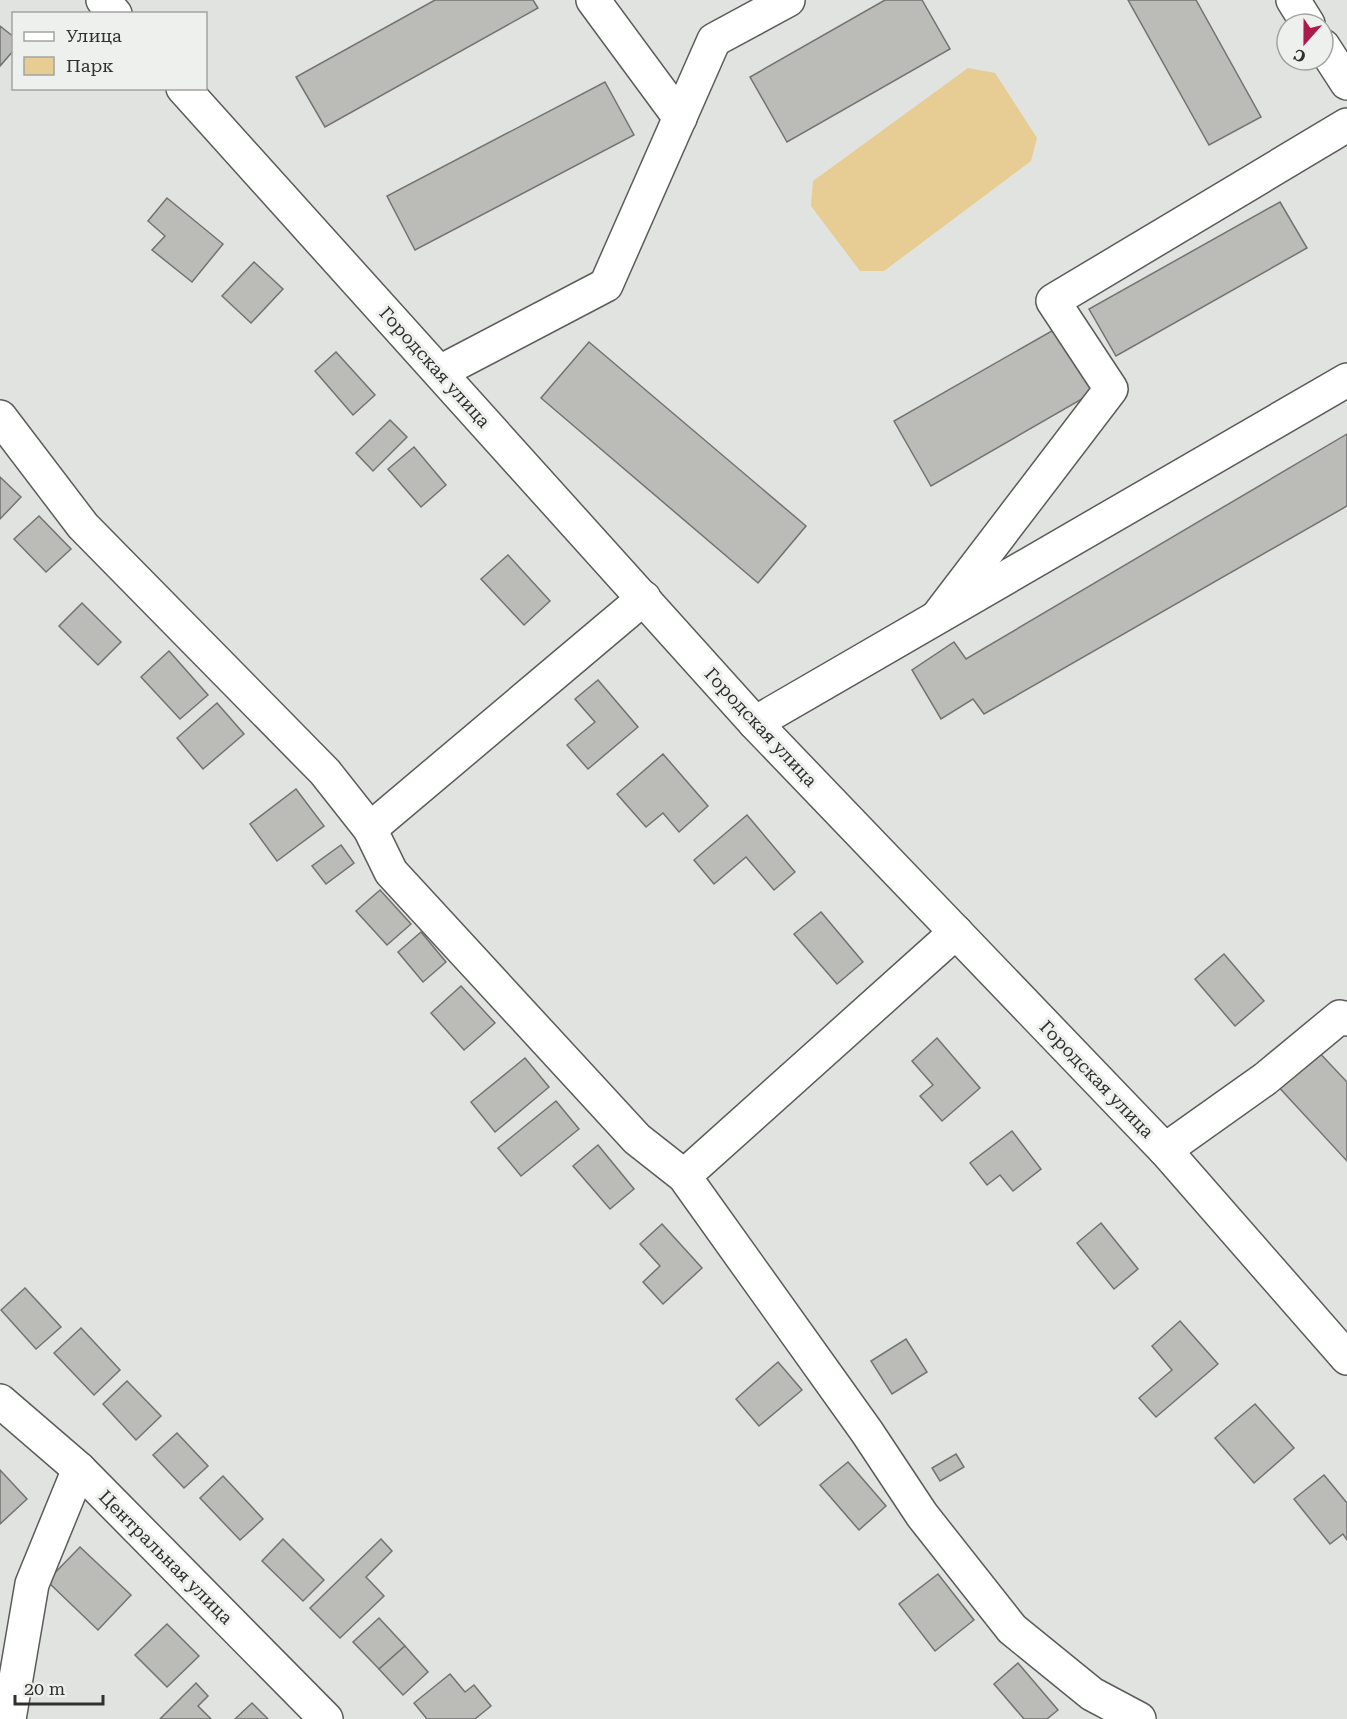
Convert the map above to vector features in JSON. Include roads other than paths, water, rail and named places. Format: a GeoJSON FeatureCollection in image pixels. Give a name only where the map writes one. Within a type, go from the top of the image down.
{"type":"FeatureCollection","features":[{"type":"Feature","properties":{"kind":"street"},"geometry":{"type":"LineString","coordinates":[[103,0],[113,12]]}},
{"type":"Feature","properties":{"kind":"street"},"geometry":{"type":"LineString","coordinates":[[593,0],[680,118]]}},
{"type":"Feature","properties":{"kind":"street"},"geometry":{"type":"LineString","coordinates":[[440,372],[606,285],[714,40],[788,0]]}},
{"type":"Feature","properties":{"kind":"street"},"geometry":{"type":"LineString","coordinates":[[1335,64],[1347,83]]}},
{"type":"Feature","properties":{"kind":"street","name":"Городская улица"},"geometry":{"type":"LineString","coordinates":[[185,90],[755,723],[1165,1150],[1347,1358]]}},
{"type":"Feature","properties":{"kind":"street"},"geometry":{"type":"LineString","coordinates":[[938,616],[1111,389],[1053,301],[1347,125]]}},
{"type":"Feature","properties":{"kind":"street"},"geometry":{"type":"LineString","coordinates":[[755,723],[1347,380]]}},
{"type":"Feature","properties":{"kind":"street"},"geometry":{"type":"LineString","coordinates":[[0,417],[83,526],[325,772],[370,828],[391,872],[637,1139],[684,1176],[867,1432],[922,1515],[1012,1629],[1092,1694],[1139,1719]]}},
{"type":"Feature","properties":{"kind":"street"},"geometry":{"type":"LineString","coordinates":[[370,828],[644,598]]}},
{"type":"Feature","properties":{"kind":"street"},"geometry":{"type":"LineString","coordinates":[[684,1176],[956,932]]}},
{"type":"Feature","properties":{"kind":"street"},"geometry":{"type":"LineString","coordinates":[[1165,1150],[1265,1079],[1340,1017],[1347,1019]]}},
{"type":"Feature","properties":{"kind":"street","name":"Центральная улица"},"geometry":{"type":"LineString","coordinates":[[0,1401],[79,1469],[326,1719]]}},
{"type":"Feature","properties":{"kind":"street"},"geometry":{"type":"LineString","coordinates":[[9,1719],[32,1584],[79,1469]]}}]}
